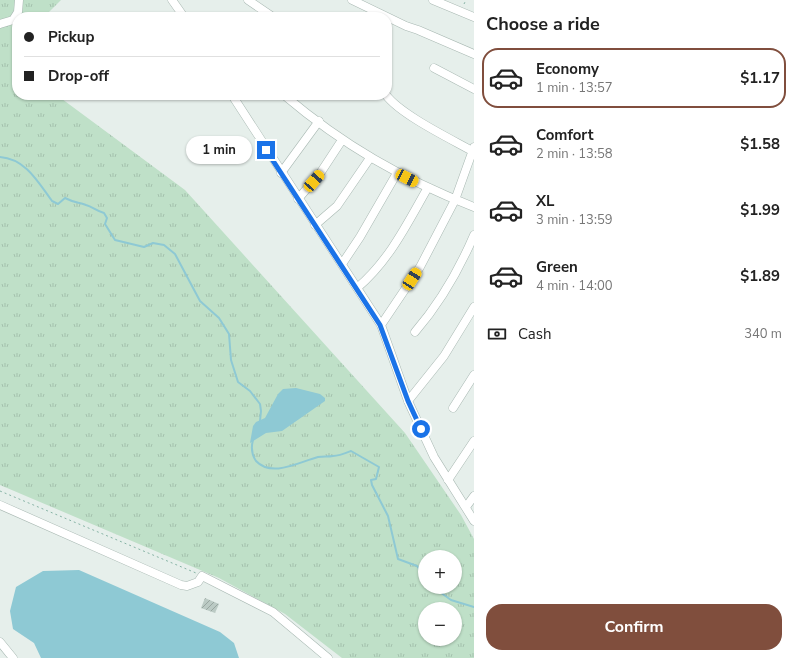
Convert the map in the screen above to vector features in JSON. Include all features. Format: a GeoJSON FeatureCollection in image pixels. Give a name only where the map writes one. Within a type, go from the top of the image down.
{"type":"FeatureCollection","features":[{"type":"Feature","properties":{"kind":"street"},"geometry":{"type":"LineString","coordinates":[[18,12],[19,0]]}},
{"type":"Feature","properties":{"kind":"street"},"geometry":{"type":"LineString","coordinates":[[172,0],[180,12]]}},
{"type":"Feature","properties":{"kind":"street"},"geometry":{"type":"LineString","coordinates":[[248,0],[266,12]]}},
{"type":"Feature","properties":{"kind":"street"},"geometry":{"type":"LineString","coordinates":[[352,0],[377,12]]}},
{"type":"Feature","properties":{"kind":"street"},"geometry":{"type":"LineString","coordinates":[[434,0],[474,17]]}},
{"type":"Feature","properties":{"kind":"street"},"geometry":{"type":"LineString","coordinates":[[392,19],[474,54]]}},
{"type":"Feature","properties":{"kind":"street"},"geometry":{"type":"LineString","coordinates":[[0,24],[12,20]]}},
{"type":"Feature","properties":{"kind":"street"},"geometry":{"type":"LineString","coordinates":[[434,68],[474,89]]}},
{"type":"Feature","properties":{"kind":"street"},"geometry":{"type":"LineString","coordinates":[[235,100],[380,325],[408,401],[434,457],[474,521]]}},
{"type":"Feature","properties":{"kind":"street"},"geometry":{"type":"LineString","coordinates":[[291,100],[342,140],[370,158],[427,188],[474,208]]}},
{"type":"Feature","properties":{"kind":"street"},"geometry":{"type":"LineString","coordinates":[[380,325],[420,267],[455,200],[474,150],[437,132],[390,100]]}},
{"type":"Feature","properties":{"kind":"street"},"geometry":{"type":"LineString","coordinates":[[281,173],[319,121]]}},
{"type":"Feature","properties":{"kind":"street"},"geometry":{"type":"LineString","coordinates":[[298,199],[321,172],[342,140]]}},
{"type":"Feature","properties":{"kind":"street"},"geometry":{"type":"LineString","coordinates":[[315,225],[337,206],[370,158]]}},
{"type":"Feature","properties":{"kind":"street"},"geometry":{"type":"LineString","coordinates":[[342,264],[360,237],[397,173]]}},
{"type":"Feature","properties":{"kind":"street"},"geometry":{"type":"LineString","coordinates":[[357,288],[381,264],[400,237],[427,188]]}},
{"type":"Feature","properties":{"kind":"street"},"geometry":{"type":"LineString","coordinates":[[415,332],[430,314],[450,282],[462,262],[474,235]]}},
{"type":"Feature","properties":{"kind":"street"},"geometry":{"type":"LineString","coordinates":[[408,401],[444,356],[474,307]]}},
{"type":"Feature","properties":{"kind":"street"},"geometry":{"type":"LineString","coordinates":[[454,408],[474,375]]}},
{"type":"Feature","properties":{"kind":"street"},"geometry":{"type":"LineString","coordinates":[[448,480],[474,441]]}},
{"type":"Feature","properties":{"kind":"street"},"geometry":{"type":"LineString","coordinates":[[466,507],[474,496]]}},
{"type":"Feature","properties":{"kind":"street"},"geometry":{"type":"LineString","coordinates":[[0,505],[4,509],[181,586],[187,586],[198,582],[202,576],[273,612],[328,658]]}},
{"type":"Feature","properties":{"kind":"street"},"geometry":{"type":"LineString","coordinates":[[0,642],[13,658]]}},
{"type":"Feature","properties":{"kind":"path"},"geometry":{"type":"LineString","coordinates":[[0,491],[202,576]]}},
{"type":"Feature","properties":{"kind":"green space"},"geometry":{"type":"Polygon","coordinates":[[[0,0],[61,0],[49,12],[12,12],[12,100],[63,100],[185,190],[405,433],[461,515],[474,539],[474,658],[342,658],[285,614],[219,578],[0,485],[0,0]]]}},
{"type":"Feature","properties":{"kind":"water"},"geometry":{"type":"Polygon","coordinates":[[[296,388],[320,394],[325,398],[325,401],[282,431],[266,433],[250,443],[253,426],[256,422],[265,418],[278,394],[283,389],[296,388]]]}},
{"type":"Feature","properties":{"kind":"water"},"geometry":{"type":"Polygon","coordinates":[[[79,570],[220,632],[234,643],[239,658],[41,658],[34,643],[13,629],[10,611],[16,587],[43,571],[79,570]]]}},
{"type":"Feature","properties":{"kind":"building"},"geometry":{"type":"Polygon","coordinates":[[[205,598],[219,604],[215,613],[201,608],[205,598]]]}},
{"type":"Feature","properties":{"kind":"waterway"},"geometry":{"type":"LineString","coordinates":[[0,157],[17,162],[24,167],[36,179],[52,201],[58,204],[65,198],[104,213],[107,218],[105,224],[115,240],[144,247],[153,243],[164,245],[175,254],[200,301],[219,318],[229,334],[231,360],[238,382],[250,391],[260,404],[260,421]]}},
{"type":"Feature","properties":{"kind":"waterway"},"geometry":{"type":"LineString","coordinates":[[253,440],[252,451],[256,461],[262,466],[270,468],[278,469],[318,457],[338,456],[351,451],[379,467],[376,479],[371,480],[372,485],[388,516],[398,559],[418,567]]}},
{"type":"Feature","properties":{"kind":"waterway"},"geometry":{"type":"LineString","coordinates":[[443,594],[451,600],[474,607]]}},
{"type":"Feature","properties":{"kind":"route"},"geometry":{"type":"LineString","coordinates":[[266,150],[350,276],[380,325],[408,401],[421,429]]}}]}
